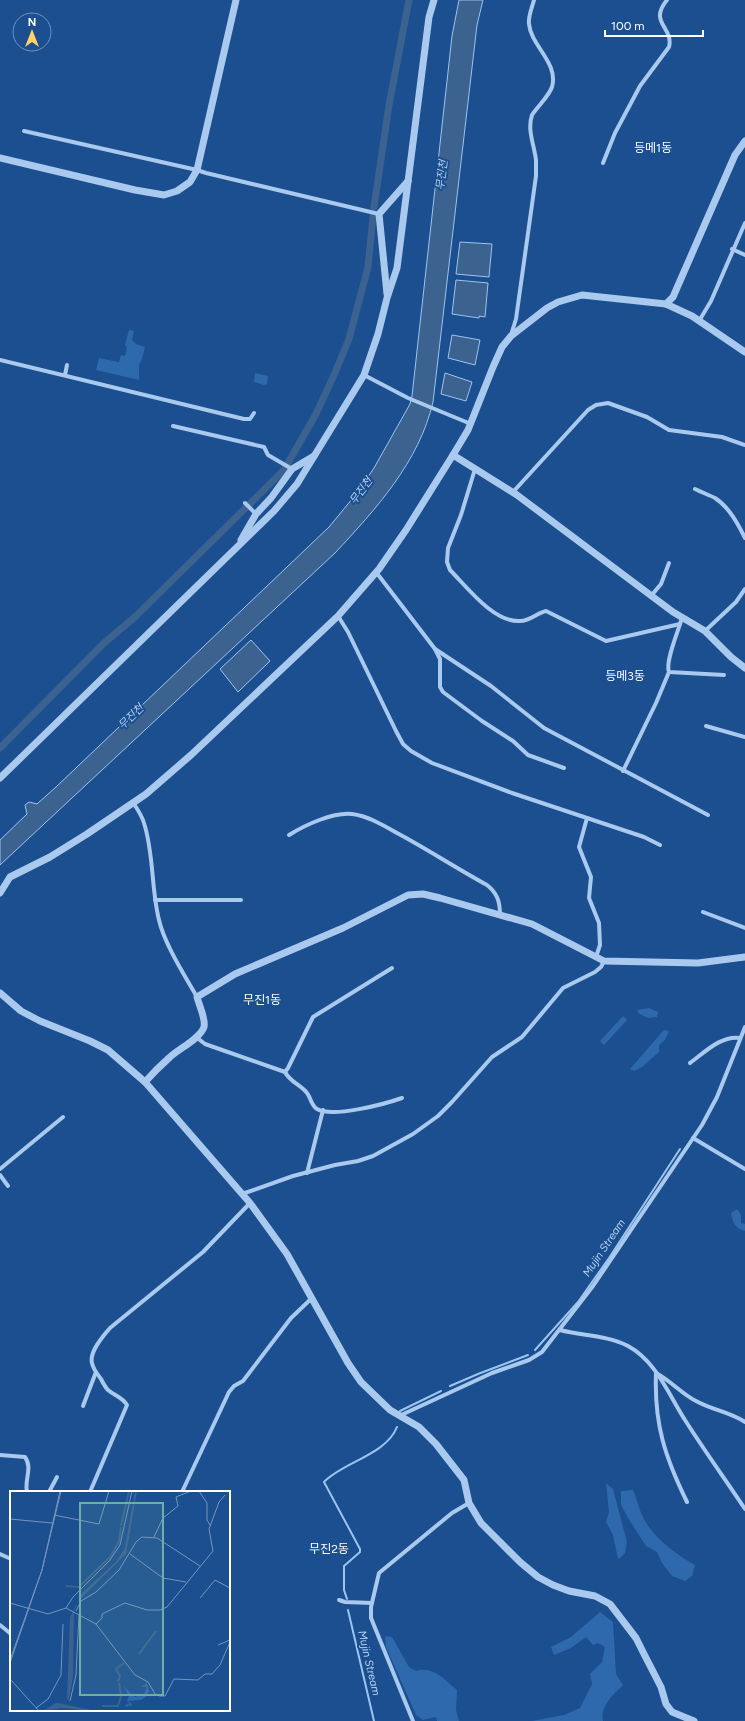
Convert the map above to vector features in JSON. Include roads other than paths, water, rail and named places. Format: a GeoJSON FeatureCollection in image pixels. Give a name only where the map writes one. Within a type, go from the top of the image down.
{"type":"FeatureCollection","features":[{"type":"Feature","properties":{"kind":"street"},"geometry":{"type":"LineString","coordinates":[[0,158],[164,196],[178,191],[190,182],[197,170],[236,0]]}},
{"type":"Feature","properties":{"kind":"street"},"geometry":{"type":"LineString","coordinates":[[0,778],[274,511],[297,484],[364,375],[378,334],[396,268],[429,17],[434,0]]}},
{"type":"Feature","properties":{"kind":"street"},"geometry":{"type":"LineString","coordinates":[[511,336],[516,319],[536,176],[536,160],[531,137],[530,120],[552,86],[548,61],[529,26],[529,15],[534,0]]}},
{"type":"Feature","properties":{"kind":"street"},"geometry":{"type":"LineString","coordinates":[[603,163],[631,101],[653,67],[669,47],[669,36],[660,21],[659,16],[663,4],[667,0]]}},
{"type":"Feature","properties":{"kind":"street"},"geometry":{"type":"LineString","coordinates":[[24,131],[197,170],[379,214]]}},
{"type":"Feature","properties":{"kind":"street"},"geometry":{"type":"LineString","coordinates":[[666,304],[673,297],[735,155],[743,149],[745,142]]}},
{"type":"Feature","properties":{"kind":"street"},"geometry":{"type":"LineString","coordinates":[[387,298],[379,214],[408,180]]}},
{"type":"Feature","properties":{"kind":"street"},"geometry":{"type":"LineString","coordinates":[[699,321],[711,300],[732,249],[745,223]]}},
{"type":"Feature","properties":{"kind":"street"},"geometry":{"type":"LineString","coordinates":[[732,249],[745,255]]}},
{"type":"Feature","properties":{"kind":"street"},"geometry":{"type":"LineString","coordinates":[[0,893],[10,877],[50,857],[134,804],[190,755],[338,616],[376,572],[406,530],[453,455],[471,424],[493,366],[502,347],[511,336],[547,308],[558,302],[582,295],[666,304],[699,321],[745,352]]}},
{"type":"Feature","properties":{"kind":"street"},"geometry":{"type":"LineString","coordinates":[[0,360],[244,419],[250,419],[254,413]]}},
{"type":"Feature","properties":{"kind":"street"},"geometry":{"type":"LineString","coordinates":[[65,375],[67,365]]}},
{"type":"Feature","properties":{"kind":"street"},"geometry":{"type":"LineString","coordinates":[[364,375],[408,398],[471,424]]}},
{"type":"Feature","properties":{"kind":"street"},"geometry":{"type":"LineString","coordinates":[[512,492],[588,410],[602,403],[621,406],[669,430],[722,438],[745,445]]}},
{"type":"Feature","properties":{"kind":"street"},"geometry":{"type":"LineString","coordinates":[[173,426],[264,446],[268,455],[291,468]]}},
{"type":"Feature","properties":{"kind":"street"},"geometry":{"type":"LineString","coordinates":[[236,548],[254,512],[272,498],[291,468],[316,455]]}},
{"type":"Feature","properties":{"kind":"street"},"geometry":{"type":"LineString","coordinates":[[453,455],[512,492],[651,596],[681,621],[706,631],[730,657],[745,668]]}},
{"type":"Feature","properties":{"kind":"street"},"geometry":{"type":"LineString","coordinates":[[475,468],[461,514],[448,548],[447,562],[450,570],[487,608],[502,618],[514,621],[528,620],[546,611],[606,641],[681,621]]}},
{"type":"Feature","properties":{"kind":"street"},"geometry":{"type":"LineString","coordinates":[[695,490],[715,498],[722,503],[736,520],[745,538]]}},
{"type":"Feature","properties":{"kind":"street"},"geometry":{"type":"LineString","coordinates":[[245,503],[254,512]]}},
{"type":"Feature","properties":{"kind":"street"},"geometry":{"type":"LineString","coordinates":[[651,596],[661,584],[669,563]]}},
{"type":"Feature","properties":{"kind":"street"},"geometry":{"type":"LineString","coordinates":[[376,572],[435,649],[440,659],[440,687],[443,692],[482,721],[513,741],[528,754],[564,768]]}},
{"type":"Feature","properties":{"kind":"street"},"geometry":{"type":"LineString","coordinates":[[706,631],[736,602],[745,589]]}},
{"type":"Feature","properties":{"kind":"street"},"geometry":{"type":"LineString","coordinates":[[338,616],[348,632],[403,744],[411,751],[432,763],[644,837],[660,845]]}},
{"type":"Feature","properties":{"kind":"street"},"geometry":{"type":"LineString","coordinates":[[624,771],[669,672],[669,662],[681,621]]}},
{"type":"Feature","properties":{"kind":"street"},"geometry":{"type":"LineString","coordinates":[[435,649],[491,686],[544,728],[708,815]]}},
{"type":"Feature","properties":{"kind":"street"},"geometry":{"type":"LineString","coordinates":[[669,672],[724,675]]}},
{"type":"Feature","properties":{"kind":"street"},"geometry":{"type":"LineString","coordinates":[[706,726],[745,736]]}},
{"type":"Feature","properties":{"kind":"street"},"geometry":{"type":"LineString","coordinates":[[134,804],[143,821],[146,831],[155,900],[161,930],[197,997],[204,1020],[204,1027],[196,1037],[170,1056],[145,1082]]}},
{"type":"Feature","properties":{"kind":"street"},"geometry":{"type":"LineString","coordinates":[[289,835],[299,829],[340,814],[352,814],[364,817],[417,844],[487,885],[500,901],[500,915]]}},
{"type":"Feature","properties":{"kind":"street"},"geometry":{"type":"LineString","coordinates":[[587,818],[580,847],[591,876],[590,898],[599,923],[600,945],[596,957]]}},
{"type":"Feature","properties":{"kind":"street"},"geometry":{"type":"LineString","coordinates":[[197,997],[235,974],[343,928],[408,895],[423,894],[532,924],[604,961],[698,963],[745,957]]}},
{"type":"Feature","properties":{"kind":"street"},"geometry":{"type":"LineString","coordinates":[[155,900],[241,900]]}},
{"type":"Feature","properties":{"kind":"street"},"geometry":{"type":"LineString","coordinates":[[703,912],[745,928]]}},
{"type":"Feature","properties":{"kind":"street"},"geometry":{"type":"LineString","coordinates":[[242,1194],[307,1173],[373,1156],[413,1134],[438,1116],[492,1057],[522,1036],[563,988],[595,972],[601,967],[604,961]]}},
{"type":"Feature","properties":{"kind":"street"},"geometry":{"type":"LineString","coordinates":[[285,1072],[313,1017],[392,968]]}},
{"type":"Feature","properties":{"kind":"street"},"geometry":{"type":"LineString","coordinates":[[0,993],[21,1011],[40,1021],[90,1041],[108,1050],[145,1082],[250,1203],[287,1254],[348,1364],[361,1382],[390,1410],[419,1427],[436,1444],[464,1480],[469,1503],[474,1513],[492,1535],[538,1577],[552,1585],[569,1591],[595,1596],[606,1600],[636,1638],[660,1687],[666,1704],[672,1712],[694,1721]]}},
{"type":"Feature","properties":{"kind":"street"},"geometry":{"type":"LineString","coordinates":[[399,1416],[486,1375],[529,1360],[542,1352],[593,1286],[702,1125],[717,1097],[745,1026]]}},
{"type":"Feature","properties":{"kind":"street"},"geometry":{"type":"LineString","coordinates":[[196,1037],[204,1044],[285,1072],[287,1077],[307,1093],[310,1101],[317,1109],[334,1111],[363,1109],[402,1098]]}},
{"type":"Feature","properties":{"kind":"street"},"geometry":{"type":"LineString","coordinates":[[690,1063],[722,1040],[732,1037],[740,1038]]}},
{"type":"Feature","properties":{"kind":"street"},"geometry":{"type":"LineString","coordinates":[[307,1173],[323,1110]]}},
{"type":"Feature","properties":{"kind":"street"},"geometry":{"type":"LineString","coordinates":[[0,1169],[63,1117]]}},
{"type":"Feature","properties":{"kind":"street"},"geometry":{"type":"LineString","coordinates":[[693,1138],[745,1169]]}},
{"type":"Feature","properties":{"kind":"street"},"geometry":{"type":"LineString","coordinates":[[0,1175],[8,1186]]}},
{"type":"Feature","properties":{"kind":"street"},"geometry":{"type":"LineString","coordinates":[[90,1491],[127,1405],[123,1398],[108,1390],[96,1372],[92,1363],[92,1356],[105,1334],[203,1252],[250,1203]]}},
{"type":"Feature","properties":{"kind":"street"},"geometry":{"type":"LineString","coordinates":[[182,1491],[229,1392],[234,1386],[243,1381],[291,1318],[312,1298]]}},
{"type":"Feature","properties":{"kind":"street"},"geometry":{"type":"LineString","coordinates":[[560,1330],[617,1342],[629,1347],[639,1355],[656,1373],[685,1420],[745,1509]]}},
{"type":"Feature","properties":{"kind":"street"},"geometry":{"type":"LineString","coordinates":[[83,1406],[96,1372]]}},
{"type":"Feature","properties":{"kind":"street"},"geometry":{"type":"LineString","coordinates":[[656,1373],[696,1401],[734,1415],[745,1422]]}},
{"type":"Feature","properties":{"kind":"street"},"geometry":{"type":"LineString","coordinates":[[656,1373],[657,1407],[660,1431],[671,1469],[687,1502]]}},
{"type":"Feature","properties":{"kind":"street"},"geometry":{"type":"LineString","coordinates":[[0,1455],[25,1457],[28,1462],[29,1470],[26,1484],[28,1491]]}},
{"type":"Feature","properties":{"kind":"street"},"geometry":{"type":"LineString","coordinates":[[50,1491],[57,1477]]}},
{"type":"Feature","properties":{"kind":"street"},"geometry":{"type":"LineString","coordinates":[[413,1721],[371,1618],[372,1602],[379,1573],[383,1568],[452,1513],[469,1503]]}},
{"type":"Feature","properties":{"kind":"street"},"geometry":{"type":"LineString","coordinates":[[0,1554],[10,1559]]}},
{"type":"Feature","properties":{"kind":"street"},"geometry":{"type":"LineString","coordinates":[[339,1600],[345,1602],[372,1602]]}},
{"type":"Feature","properties":{"kind":"street"},"geometry":{"type":"LineString","coordinates":[[0,1625],[10,1633]]}},
{"type":"Feature","properties":{"kind":"water","name":"무진천"},"geometry":{"type":"Polygon","coordinates":[[[459,0],[483,0],[477,25],[433,402],[418,445],[394,484],[366,519],[335,553],[0,865],[0,840],[27,814],[25,805],[29,802],[37,804],[56,787],[329,527],[357,493],[374,468],[410,404],[452,36],[459,0]]]}},
{"type":"Feature","properties":{"kind":"water"},"geometry":{"type":"Polygon","coordinates":[[[460,242],[492,244],[489,277],[456,274],[460,242]]]}},
{"type":"Feature","properties":{"kind":"water"},"geometry":{"type":"Polygon","coordinates":[[[456,280],[488,283],[485,317],[479,316],[479,318],[452,314],[456,280]]]}},
{"type":"Feature","properties":{"kind":"water"},"geometry":{"type":"Polygon","coordinates":[[[452,335],[480,340],[475,365],[448,358],[452,335]]]}},
{"type":"Feature","properties":{"kind":"water"},"geometry":{"type":"Polygon","coordinates":[[[445,373],[472,382],[466,401],[441,394],[445,373]]]}},
{"type":"Feature","properties":{"kind":"water"},"geometry":{"type":"Polygon","coordinates":[[[251,640],[270,661],[238,692],[220,669],[251,640]]]}},
{"type":"Feature","properties":{"kind":"waterway"},"geometry":{"type":"LineString","coordinates":[[374,207],[389,105],[409,0]]}},
{"type":"Feature","properties":{"kind":"waterway"},"geometry":{"type":"LineString","coordinates":[[0,748],[104,643],[135,617],[284,470],[316,414],[349,339],[368,267],[373,216]]}},
{"type":"Feature","properties":{"kind":"waterway","name":"Mujin Stream"},"geometry":{"type":"LineString","coordinates":[[535,1350],[578,1302],[609,1258],[680,1149]]}},
{"type":"Feature","properties":{"kind":"waterway","name":"Mujin Stream"},"geometry":{"type":"LineString","coordinates":[[450,1386],[528,1355]]}},
{"type":"Feature","properties":{"kind":"waterway","name":"Mujin Stream"},"geometry":{"type":"LineString","coordinates":[[400,1411],[441,1391]]}},
{"type":"Feature","properties":{"kind":"waterway","name":"Mujin Stream"},"geometry":{"type":"LineString","coordinates":[[347,1599],[344,1590],[344,1566],[360,1552],[360,1549],[324,1482],[332,1475],[384,1445],[397,1427]]}},
{"type":"Feature","properties":{"kind":"waterway","name":"Mujin Stream"},"geometry":{"type":"LineString","coordinates":[[348,1610],[374,1721]]}},
{"type":"Feature","properties":{"kind":"district","name":"등메1동"},"geometry":{"type":"Point","coordinates":[653,148]}},
{"type":"Feature","properties":{"kind":"district","name":"등메3동"},"geometry":{"type":"Point","coordinates":[625,676]}},
{"type":"Feature","properties":{"kind":"district","name":"무진1동"},"geometry":{"type":"Point","coordinates":[262,1000]}},
{"type":"Feature","properties":{"kind":"district","name":"무진2동"},"geometry":{"type":"Point","coordinates":[329,1549]}}]}
